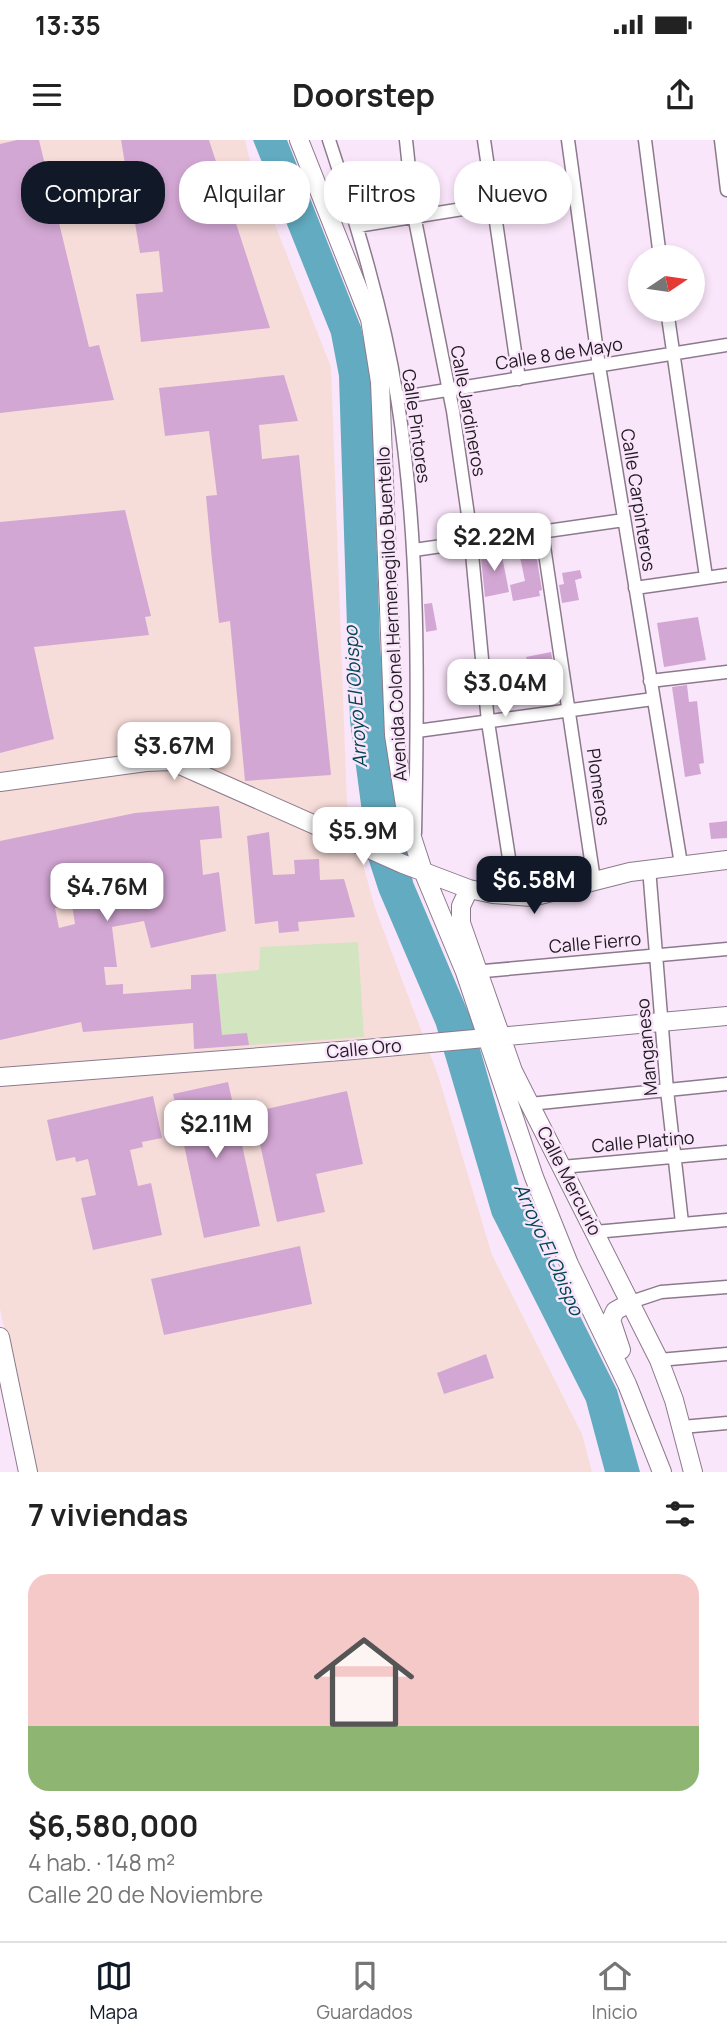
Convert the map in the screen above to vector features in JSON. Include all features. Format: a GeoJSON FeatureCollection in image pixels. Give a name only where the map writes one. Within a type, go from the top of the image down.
{"type":"FeatureCollection","features":[{"type":"Feature","properties":{"kind":"street","name":"Avenida Colonel Hermenegildo Buentello"},"geometry":{"type":"LineString","coordinates":[[299,140],[370,319],[375,344],[380,382],[394,735],[409,858],[422,871],[472,972]]}},
{"type":"Feature","properties":{"kind":"street"},"geometry":{"type":"LineString","coordinates":[[311,140],[314,177]]}},
{"type":"Feature","properties":{"kind":"street","name":"Calle Pintores"},"geometry":{"type":"LineString","coordinates":[[329,140],[377,296],[397,398],[414,550],[417,731],[409,858]]}},
{"type":"Feature","properties":{"kind":"street","name":"Calle Jardineros"},"geometry":{"type":"LineString","coordinates":[[406,140],[408,161]]}},
{"type":"Feature","properties":{"kind":"street"},"geometry":{"type":"LineString","coordinates":[[484,140],[487,161]]}},
{"type":"Feature","properties":{"kind":"street","name":"Calle Carpinteros"},"geometry":{"type":"LineString","coordinates":[[568,140],[599,366],[681,864]]}},
{"type":"Feature","properties":{"kind":"street"},"geometry":{"type":"LineString","coordinates":[[645,140],[658,245]]}},
{"type":"Feature","properties":{"kind":"street"},"geometry":{"type":"LineString","coordinates":[[721,140],[727,190]]}},
{"type":"Feature","properties":{"kind":"street"},"geometry":{"type":"LineString","coordinates":[[357,226],[367,224]]}},
{"type":"Feature","properties":{"kind":"street","name":"Calle Jardineros"},"geometry":{"type":"LineString","coordinates":[[416,224],[467,509],[488,722],[515,897]]}},
{"type":"Feature","properties":{"kind":"street"},"geometry":{"type":"LineString","coordinates":[[496,224],[519,379]]}},
{"type":"Feature","properties":{"kind":"street"},"geometry":{"type":"LineString","coordinates":[[669,322],[706,577]]}},
{"type":"Feature","properties":{"kind":"street","name":"Calle 8 de Mayo"},"geometry":{"type":"LineString","coordinates":[[397,398],[727,345]]}},
{"type":"Feature","properties":{"kind":"street"},"geometry":{"type":"LineString","coordinates":[[414,550],[624,520]]}},
{"type":"Feature","properties":{"kind":"street","name":"Plomeros"},"geometry":{"type":"LineString","coordinates":[[542,533],[594,880]]}},
{"type":"Feature","properties":{"kind":"street"},"geometry":{"type":"LineString","coordinates":[[635,588],[727,575]]}},
{"type":"Feature","properties":{"kind":"street"},"geometry":{"type":"LineString","coordinates":[[650,681],[727,672]]}},
{"type":"Feature","properties":{"kind":"street"},"geometry":{"type":"LineString","coordinates":[[417,731],[653,699]]}},
{"type":"Feature","properties":{"kind":"street"},"geometry":{"type":"LineString","coordinates":[[0,782],[146,762],[172,761],[339,835],[409,858]]}},
{"type":"Feature","properties":{"kind":"street"},"geometry":{"type":"LineString","coordinates":[[422,871],[469,888],[515,897],[548,894],[649,868],[727,859]]}},
{"type":"Feature","properties":{"kind":"street","name":"Manganeso"},"geometry":{"type":"LineString","coordinates":[[649,868],[667,1090],[682,1223]]}},
{"type":"Feature","properties":{"kind":"street","name":"Calle Mercurio"},"geometry":{"type":"LineString","coordinates":[[469,888],[461,906],[461,923],[490,1036],[507,1074],[530,1104],[659,1360],[693,1472]]}},
{"type":"Feature","properties":{"kind":"street","name":"Calle Fierro"},"geometry":{"type":"LineString","coordinates":[[472,972],[727,949]]}},
{"type":"Feature","properties":{"kind":"street","name":"Calle Oro"},"geometry":{"type":"LineString","coordinates":[[0,1077],[727,1016]]}},
{"type":"Feature","properties":{"kind":"street"},"geometry":{"type":"LineString","coordinates":[[507,1074],[534,1177],[569,1264],[627,1384],[662,1472]]}},
{"type":"Feature","properties":{"kind":"street"},"geometry":{"type":"LineString","coordinates":[[530,1104],[727,1084]]}},
{"type":"Feature","properties":{"kind":"street","name":"Calle Platino"},"geometry":{"type":"LineString","coordinates":[[562,1167],[727,1152]]}},
{"type":"Feature","properties":{"kind":"street"},"geometry":{"type":"LineString","coordinates":[[595,1232],[727,1220]]}},
{"type":"Feature","properties":{"kind":"street"},"geometry":{"type":"LineString","coordinates":[[627,1384],[624,1357],[611,1320],[615,1311],[631,1302],[661,1292],[727,1287]]}},
{"type":"Feature","properties":{"kind":"street"},"geometry":{"type":"LineString","coordinates":[[0,1337],[28,1472]]}},
{"type":"Feature","properties":{"kind":"street"},"geometry":{"type":"LineString","coordinates":[[659,1360],[727,1354]]}},
{"type":"Feature","properties":{"kind":"street"},"geometry":{"type":"LineString","coordinates":[[681,1427],[727,1423]]}},
{"type":"Feature","properties":{"kind":"shaded area"},"geometry":{"type":"Polygon","coordinates":[[[0,140],[245,140],[250,161],[179,161],[179,224],[275,224],[331,367],[347,804],[374,905],[438,1075],[492,1255],[582,1434],[592,1472],[34,1472],[0,1309],[0,140]]]}},
{"type":"Feature","properties":{"kind":"green space"},"geometry":{"type":"Polygon","coordinates":[[[358,942],[364,1037],[223,1047],[216,974],[259,970],[260,947],[358,942]]]}},
{"type":"Feature","properties":{"kind":"water"},"geometry":{"type":"Polygon","coordinates":[[[253,140],[287,140],[295,161],[261,161],[253,140]]]}},
{"type":"Feature","properties":{"kind":"water","name":"Arroyo El Obispo"},"geometry":{"type":"Polygon","coordinates":[[[310,198],[361,327],[371,375],[380,645],[391,778],[413,882],[472,1021],[525,1206],[617,1390],[640,1472],[605,1472],[586,1401],[492,1215],[436,1025],[379,892],[368,858],[350,721],[339,376],[331,334],[287,224],[310,224],[310,198]]]}},
{"type":"Feature","properties":{"kind":"building"},"geometry":{"type":"Polygon","coordinates":[[[17,140],[39,140],[44,161],[21,161],[21,224],[59,224],[89,347],[99,345],[114,400],[0,413],[0,144],[17,140]]]}},
{"type":"Feature","properties":{"kind":"building"},"geometry":{"type":"Polygon","coordinates":[[[121,140],[209,140],[216,161],[179,161],[179,224],[236,224],[270,328],[141,342],[136,294],[163,292],[159,251],[140,253],[135,224],[165,224],[165,161],[125,161],[121,140]]]}},
{"type":"Feature","properties":{"kind":"building"},"geometry":{"type":"Polygon","coordinates":[[[284,375],[298,421],[259,425],[262,459],[299,455],[331,775],[245,781],[230,621],[219,623],[212,560],[206,496],[217,495],[209,431],[165,436],[159,388],[284,375]]]}},
{"type":"Feature","properties":{"kind":"building"},"geometry":{"type":"Polygon","coordinates":[[[125,510],[151,616],[145,617],[149,635],[34,647],[54,739],[0,753],[0,522],[125,510]]]}},
{"type":"Feature","properties":{"kind":"building"},"geometry":{"type":"Polygon","coordinates":[[[488,548],[489,553],[501,551],[509,592],[485,597],[480,549],[488,548]]]}},
{"type":"Feature","properties":{"kind":"building"},"geometry":{"type":"Polygon","coordinates":[[[536,554],[542,590],[539,591],[540,596],[513,601],[510,585],[525,581],[520,557],[536,554]]]}},
{"type":"Feature","properties":{"kind":"building"},"geometry":{"type":"Polygon","coordinates":[[[580,570],[582,578],[575,580],[579,600],[562,603],[559,585],[564,584],[562,573],[580,570]]]}},
{"type":"Feature","properties":{"kind":"building"},"geometry":{"type":"Polygon","coordinates":[[[432,603],[437,630],[426,632],[424,604],[432,603]]]}},
{"type":"Feature","properties":{"kind":"building"},"geometry":{"type":"Polygon","coordinates":[[[698,617],[706,660],[664,667],[657,623],[698,617]]]}},
{"type":"Feature","properties":{"kind":"building"},"geometry":{"type":"Polygon","coordinates":[[[551,652],[553,663],[529,668],[526,657],[551,652]]]}},
{"type":"Feature","properties":{"kind":"building"},"geometry":{"type":"Polygon","coordinates":[[[687,685],[689,702],[697,701],[704,763],[699,764],[701,774],[685,777],[672,687],[687,685]]]}},
{"type":"Feature","properties":{"kind":"building"},"geometry":{"type":"Polygon","coordinates":[[[219,806],[222,838],[200,840],[203,875],[219,872],[226,931],[151,948],[144,921],[112,927],[117,967],[104,967],[106,985],[123,984],[123,994],[191,989],[191,975],[216,974],[222,1035],[247,1033],[249,1045],[194,1049],[193,1023],[83,1032],[81,1022],[0,1040],[0,841],[135,813],[219,806]],[[72,905],[55,908],[59,928],[75,924],[72,905]]]}},
{"type":"Feature","properties":{"kind":"building"},"geometry":{"type":"Polygon","coordinates":[[[727,821],[727,838],[711,839],[709,823],[727,821]]]}},
{"type":"Feature","properties":{"kind":"building"},"geometry":{"type":"Polygon","coordinates":[[[269,832],[273,875],[295,874],[294,860],[319,859],[320,880],[344,879],[355,917],[298,922],[299,931],[279,933],[278,921],[255,924],[247,836],[269,832]]]}},
{"type":"Feature","properties":{"kind":"building"},"geometry":{"type":"Polygon","coordinates":[[[228,1082],[260,1226],[204,1238],[173,1094],[228,1082]]]}},
{"type":"Feature","properties":{"kind":"building"},"geometry":{"type":"Polygon","coordinates":[[[347,1091],[363,1164],[316,1174],[325,1212],[277,1222],[253,1112],[347,1091]]]}},
{"type":"Feature","properties":{"kind":"building"},"geometry":{"type":"Polygon","coordinates":[[[153,1096],[162,1138],[142,1142],[143,1147],[130,1150],[138,1186],[151,1183],[162,1235],[93,1250],[81,1198],[96,1195],[88,1159],[76,1162],[75,1157],[56,1161],[47,1120],[153,1096]]]}},
{"type":"Feature","properties":{"kind":"building"},"geometry":{"type":"Polygon","coordinates":[[[300,1246],[312,1304],[164,1335],[151,1279],[300,1246]]]}},
{"type":"Feature","properties":{"kind":"building"},"geometry":{"type":"Polygon","coordinates":[[[486,1354],[494,1378],[444,1394],[437,1373],[486,1354]]]}}]}
